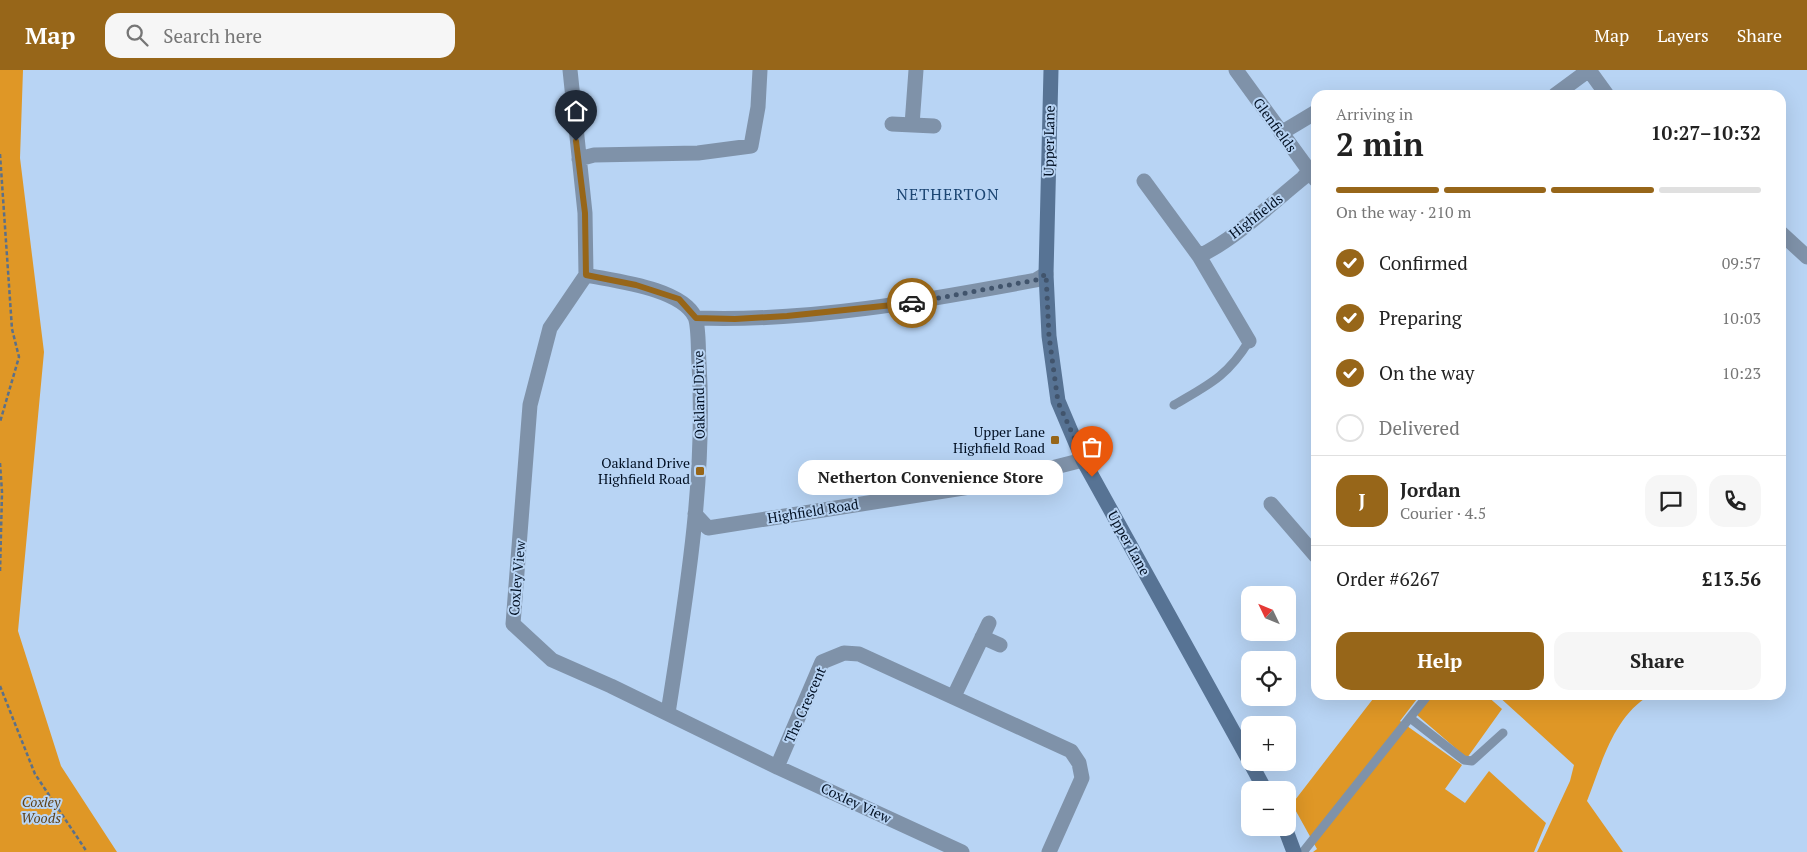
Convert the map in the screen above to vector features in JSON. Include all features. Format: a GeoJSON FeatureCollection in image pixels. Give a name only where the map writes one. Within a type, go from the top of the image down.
{"type":"FeatureCollection","features":[{"type":"Feature","properties":{"kind":"main road","name":"Upper Lane"},"geometry":{"type":"LineString","coordinates":[[1051,70],[1046,274],[1049,336],[1058,402],[1083,460],[1241,746]]}},
{"type":"Feature","properties":{"kind":"main road"},"geometry":{"type":"LineString","coordinates":[[1288,836],[1294,852]]}},
{"type":"Feature","properties":{"kind":"street"},"geometry":{"type":"LineString","coordinates":[[570,70],[585,213],[586,275],[636,285],[679,299],[696,318],[735,319],[787,316],[904,304],[1036,280],[1046,274]]}},
{"type":"Feature","properties":{"kind":"street"},"geometry":{"type":"LineString","coordinates":[[578,159],[594,155],[698,153],[751,146],[758,107],[760,70]]}},
{"type":"Feature","properties":{"kind":"street"},"geometry":{"type":"LineString","coordinates":[[912,125],[916,70]]}},
{"type":"Feature","properties":{"kind":"street","name":"Glenfields"},"geometry":{"type":"LineString","coordinates":[[1236,70],[1311,172]]}},
{"type":"Feature","properties":{"kind":"street"},"geometry":{"type":"LineString","coordinates":[[1562,90],[1589,70],[1603,90]]}},
{"type":"Feature","properties":{"kind":"street"},"geometry":{"type":"LineString","coordinates":[[1281,133],[1311,115]]}},
{"type":"Feature","properties":{"kind":"street"},"geometry":{"type":"LineString","coordinates":[[892,124],[934,126]]}},
{"type":"Feature","properties":{"kind":"street","name":"Highfields"},"geometry":{"type":"LineString","coordinates":[[1199,256],[1209,252],[1249,222],[1303,178],[1311,176]]}},
{"type":"Feature","properties":{"kind":"street"},"geometry":{"type":"LineString","coordinates":[[1144,181],[1199,256],[1249,341]]}},
{"type":"Feature","properties":{"kind":"street"},"geometry":{"type":"LineString","coordinates":[[1786,238],[1807,257]]}},
{"type":"Feature","properties":{"kind":"street","name":"Coxley View"},"geometry":{"type":"LineString","coordinates":[[586,275],[550,328],[530,405],[513,624],[552,660],[962,852]]}},
{"type":"Feature","properties":{"kind":"street","name":"Oakland Drive"},"geometry":{"type":"LineString","coordinates":[[668,713],[696,514],[702,416],[696,318]]}},
{"type":"Feature","properties":{"kind":"street","name":"Highfield Road"},"geometry":{"type":"LineString","coordinates":[[696,514],[708,528],[990,484],[1083,460]]}},
{"type":"Feature","properties":{"kind":"street"},"geometry":{"type":"LineString","coordinates":[[1271,504],[1311,550]]}},
{"type":"Feature","properties":{"kind":"street"},"geometry":{"type":"LineString","coordinates":[[954,696],[989,623]]}},
{"type":"Feature","properties":{"kind":"street"},"geometry":{"type":"LineString","coordinates":[[982,637],[1000,645]]}},
{"type":"Feature","properties":{"kind":"street","name":"The Crescent"},"geometry":{"type":"LineString","coordinates":[[777,767],[822,662],[844,653],[859,654],[1071,751],[1079,763],[1082,778],[1049,852]]}},
{"type":"Feature","properties":{"kind":"lane"},"geometry":{"type":"LineString","coordinates":[[1174,405],[1204,389],[1220,377],[1241,354],[1249,341]]}},
{"type":"Feature","properties":{"kind":"lane"},"geometry":{"type":"LineString","coordinates":[[1304,852],[1424,700]]}},
{"type":"Feature","properties":{"kind":"lane"},"geometry":{"type":"LineString","coordinates":[[1410,718],[1464,760],[1472,761],[1503,733]]}},
{"type":"Feature","properties":{"kind":"path"},"geometry":{"type":"LineString","coordinates":[[0,154],[12,329],[18,357],[0,422]]}},
{"type":"Feature","properties":{"kind":"path"},"geometry":{"type":"LineString","coordinates":[[0,463],[2,492],[0,573]]}},
{"type":"Feature","properties":{"kind":"path"},"geometry":{"type":"LineString","coordinates":[[0,686],[35,774],[86,852]]}},
{"type":"Feature","properties":{"kind":"green space","name":"Coxley Woods"},"geometry":{"type":"Polygon","coordinates":[[[0,70],[23,70],[20,158],[44,352],[18,631],[61,766],[117,852],[0,852],[0,70]]]}},
{"type":"Feature","properties":{"kind":"green space"},"geometry":{"type":"Polygon","coordinates":[[[1372,700],[1416,700],[1400,721],[1462,765],[1445,789],[1465,803],[1489,771],[1546,823],[1534,852],[1313,852],[1317,849],[1296,811],[1296,799],[1372,700]]]}},
{"type":"Feature","properties":{"kind":"green space"},"geometry":{"type":"Polygon","coordinates":[[[1428,700],[1492,700],[1502,709],[1467,758],[1417,715],[1428,700]]]}},
{"type":"Feature","properties":{"kind":"green space"},"geometry":{"type":"Polygon","coordinates":[[[1502,700],[1643,700],[1627,716],[1610,742],[1587,801],[1623,852],[1537,852],[1570,781],[1574,765],[1502,700]]]}},
{"type":"Feature","properties":{"kind":"way so far"},"geometry":{"type":"LineString","coordinates":[[912,303],[1036,280],[1046,274],[1049,336],[1058,402],[1092,477]]}},
{"type":"Feature","properties":{"kind":"place","name":"Upper Lane Highfield Road"},"geometry":{"type":"Point","coordinates":[1055,440]}},
{"type":"Feature","properties":{"kind":"place","name":"Oakland Drive Highfield Road"},"geometry":{"type":"Point","coordinates":[700,471]}},
{"type":"Feature","properties":{"kind":"place","name":"Netherton Convenience Store"},"geometry":{"type":"Point","coordinates":[1092,477]}},
{"type":"Feature","properties":{"kind":"district","name":"NETHERTON"},"geometry":{"type":"Point","coordinates":[948,194]}},
{"type":"Feature","properties":{"kind":"route"},"geometry":{"type":"LineString","coordinates":[[576,141],[585,213],[586,275],[636,285],[679,299],[696,318],[735,319],[787,316],[912,303]]}}]}
